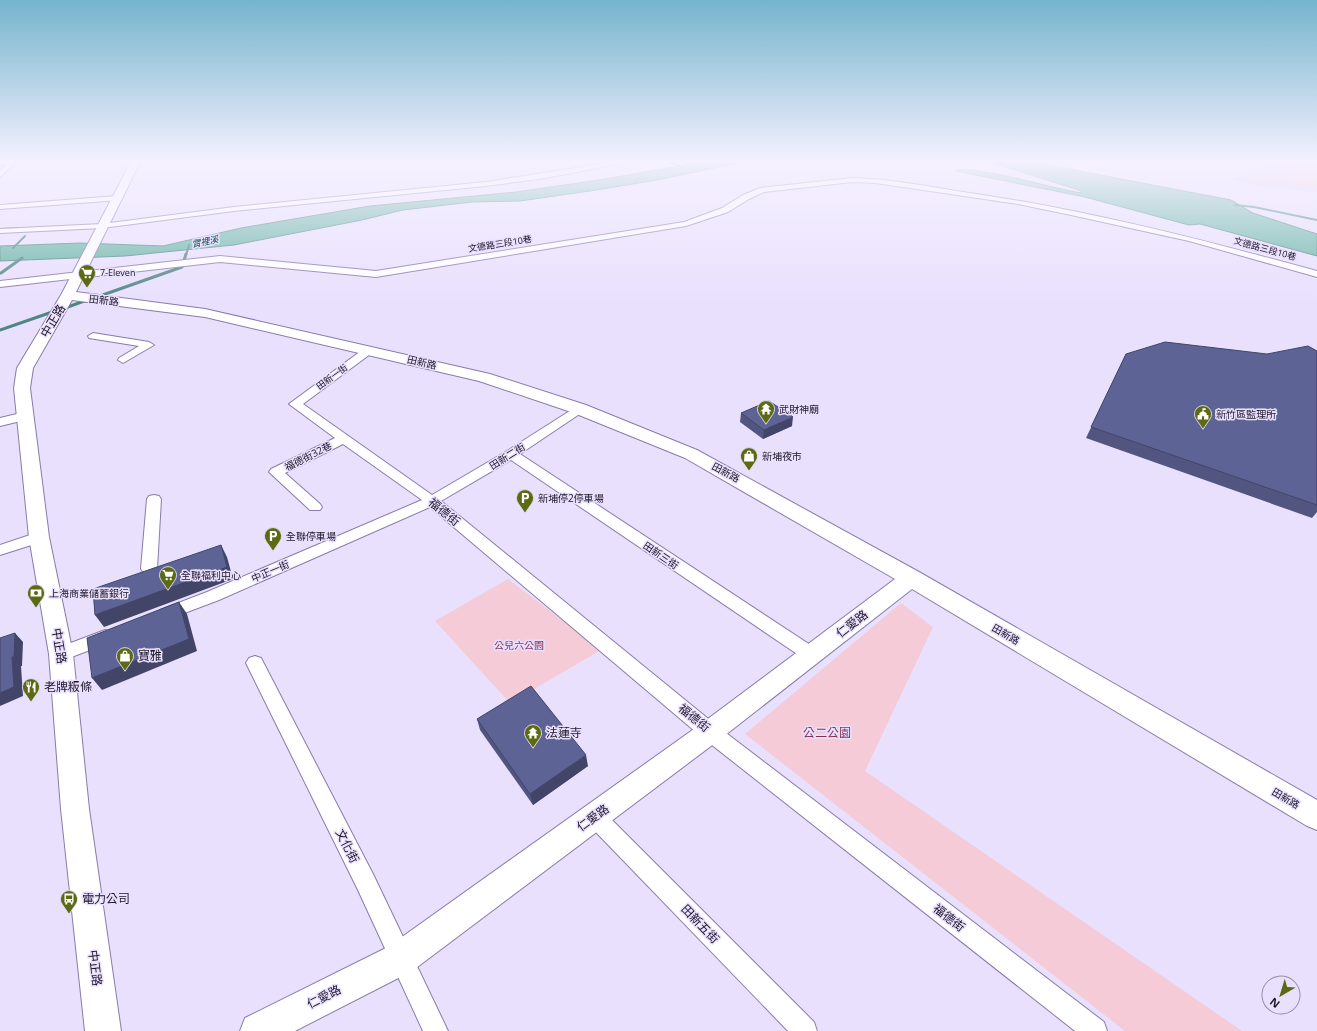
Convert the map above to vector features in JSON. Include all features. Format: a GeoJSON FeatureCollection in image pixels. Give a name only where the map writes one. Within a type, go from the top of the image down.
{"type":"FeatureCollection","features":[{"type":"Feature","properties":{"kind":"main road","name":"中正路"},"geometry":{"type":"LineString","coordinates":[[103,1031],[75,809],[61,654],[39,537],[22,388],[25,368],[72,286],[112,208]]}},
{"type":"Feature","properties":{"kind":"main road","name":"田新路"},"geometry":{"type":"LineString","coordinates":[[72,286],[205,313],[484,377],[580,409],[691,454],[911,578],[1317,816]]}},
{"type":"Feature","properties":{"kind":"main road","name":"仁愛路"},"geometry":{"type":"LineString","coordinates":[[258,1031],[400,959],[710,732],[911,578]]}},
{"type":"Feature","properties":{"kind":"street"},"geometry":{"type":"LineString","coordinates":[[0,231],[102,226],[243,208]]}},
{"type":"Feature","properties":{"kind":"street","name":"文德路三段10巷"},"geometry":{"type":"LineString","coordinates":[[0,284],[72,286],[220,259],[376,274],[686,224],[728,208]]}},
{"type":"Feature","properties":{"kind":"street","name":"文德路三段10巷"},"geometry":{"type":"LineString","coordinates":[[1047,208],[1190,239],[1317,274]]}},
{"type":"Feature","properties":{"kind":"street"},"geometry":{"type":"LineString","coordinates":[[93,336],[149,345],[123,360]]}},
{"type":"Feature","properties":{"kind":"street","name":"田新一街"},"geometry":{"type":"LineString","coordinates":[[295,404],[368,350]]}},
{"type":"Feature","properties":{"kind":"street","name":"福德街"},"geometry":{"type":"LineString","coordinates":[[295,404],[432,501],[710,732],[1095,1031]]}},
{"type":"Feature","properties":{"kind":"street","name":"田新二街"},"geometry":{"type":"LineString","coordinates":[[432,501],[511,454],[580,409]]}},
{"type":"Feature","properties":{"kind":"street"},"geometry":{"type":"LineString","coordinates":[[0,422],[25,416]]}},
{"type":"Feature","properties":{"kind":"street","name":"福德街32巷"},"geometry":{"type":"LineString","coordinates":[[315,507],[276,472],[344,438]]}},
{"type":"Feature","properties":{"kind":"street","name":"田新三街"},"geometry":{"type":"LineString","coordinates":[[511,454],[812,655]]}},
{"type":"Feature","properties":{"kind":"street"},"geometry":{"type":"LineString","coordinates":[[149,569],[154,499]]}},
{"type":"Feature","properties":{"kind":"street","name":"中正一街"},"geometry":{"type":"LineString","coordinates":[[155,618],[212,596],[432,501]]}},
{"type":"Feature","properties":{"kind":"street"},"geometry":{"type":"LineString","coordinates":[[0,550],[39,537]]}},
{"type":"Feature","properties":{"kind":"street"},"geometry":{"type":"LineString","coordinates":[[61,654],[119,632]]}},
{"type":"Feature","properties":{"kind":"street","name":"文化街"},"geometry":{"type":"LineString","coordinates":[[255,663],[276,710],[355,861],[400,959],[436,1031]]}},
{"type":"Feature","properties":{"kind":"street","name":"田新五街"},"geometry":{"type":"LineString","coordinates":[[595,817],[805,1031]]}},
{"type":"Feature","properties":{"kind":"green space","name":"公兒六公園"},"geometry":{"type":"Polygon","coordinates":[[[508,579],[601,650],[510,703],[435,621],[508,579]]]}},
{"type":"Feature","properties":{"kind":"green space","name":"公二公園"},"geometry":{"type":"Polygon","coordinates":[[[901,603],[933,627],[865,771],[1242,1031],[1125,1031],[745,734],[901,603]]]}},
{"type":"Feature","properties":{"kind":"water","name":"霄裡溪"},"geometry":{"type":"Polygon","coordinates":[[[358,208],[419,208],[403,210],[362,220],[234,245],[125,256],[0,261],[0,246],[80,243],[163,246],[241,228],[358,208]]]}},
{"type":"Feature","properties":{"kind":"water"},"geometry":{"type":"Polygon","coordinates":[[[1126,208],[1245,208],[1253,213],[1317,234],[1317,256],[1200,224],[1189,225],[1126,208]]]}},
{"type":"Feature","properties":{"kind":"building","name":"新竹區監理所"},"geometry":{"type":"Polygon","coordinates":[[[1165,342],[1267,354],[1308,346],[1317,351],[1317,505],[1091,427],[1126,354],[1165,342]]]}},
{"type":"Feature","properties":{"kind":"building"},"geometry":{"type":"Polygon","coordinates":[[[769,401],[793,417],[764,430],[741,413],[769,401]]]}},
{"type":"Feature","properties":{"kind":"building"},"geometry":{"type":"Polygon","coordinates":[[[221,545],[227,567],[95,615],[93,589],[221,545]]]}},
{"type":"Feature","properties":{"kind":"building"},"geometry":{"type":"Polygon","coordinates":[[[179,602],[189,639],[92,678],[87,638],[179,602]]]}},
{"type":"Feature","properties":{"kind":"building"},"geometry":{"type":"Polygon","coordinates":[[[15,633],[14,657],[12,657],[14,687],[0,693],[0,638],[15,633]]]}},
{"type":"Feature","properties":{"kind":"building","name":"法蓮寺"},"geometry":{"type":"Polygon","coordinates":[[[531,686],[586,755],[530,794],[477,719],[531,686]]]}},
{"type":"Feature","properties":{"kind":"waterway"},"geometry":{"type":"LineString","coordinates":[[1259,208],[1317,220]]}},
{"type":"Feature","properties":{"kind":"waterway"},"geometry":{"type":"LineString","coordinates":[[0,229],[20,228]]}},
{"type":"Feature","properties":{"kind":"waterway"},"geometry":{"type":"LineString","coordinates":[[13,248],[25,236]]}},
{"type":"Feature","properties":{"kind":"waterway"},"geometry":{"type":"LineString","coordinates":[[186,255],[189,245]]}},
{"type":"Feature","properties":{"kind":"waterway"},"geometry":{"type":"LineString","coordinates":[[97,297],[182,267],[186,254]]}},
{"type":"Feature","properties":{"kind":"waterway"},"geometry":{"type":"LineString","coordinates":[[1,273],[22,258]]}},
{"type":"Feature","properties":{"kind":"waterway"},"geometry":{"type":"LineString","coordinates":[[65,308],[87,300]]}},
{"type":"Feature","properties":{"kind":"waterway"},"geometry":{"type":"LineString","coordinates":[[0,330],[55,311]]}},
{"type":"Feature","properties":{"kind":"place","name":"7-Eleven"},"geometry":{"type":"Point","coordinates":[87,288]}},
{"type":"Feature","properties":{"kind":"place","name":"武財神廟"},"geometry":{"type":"Point","coordinates":[766,424]}},
{"type":"Feature","properties":{"kind":"place","name":"新竹區監理所"},"geometry":{"type":"Point","coordinates":[1203,429]}},
{"type":"Feature","properties":{"kind":"place","name":"新埔夜市"},"geometry":{"type":"Point","coordinates":[749,471]}},
{"type":"Feature","properties":{"kind":"place","name":"新埔停2停車場"},"geometry":{"type":"Point","coordinates":[525,513]}},
{"type":"Feature","properties":{"kind":"place","name":"全聯停車場"},"geometry":{"type":"Point","coordinates":[273,551]}},
{"type":"Feature","properties":{"kind":"place","name":"全聯福利中心"},"geometry":{"type":"Point","coordinates":[168,590]}},
{"type":"Feature","properties":{"kind":"place","name":"上海商業儲蓄銀行"},"geometry":{"type":"Point","coordinates":[36,608]}},
{"type":"Feature","properties":{"kind":"place","name":"寶雅"},"geometry":{"type":"Point","coordinates":[125,671]}},
{"type":"Feature","properties":{"kind":"place","name":"老牌粄條"},"geometry":{"type":"Point","coordinates":[31,702]}},
{"type":"Feature","properties":{"kind":"place","name":"法蓮寺"},"geometry":{"type":"Point","coordinates":[533,748]}},
{"type":"Feature","properties":{"kind":"place","name":"電力公司"},"geometry":{"type":"Point","coordinates":[69,914]}}]}
